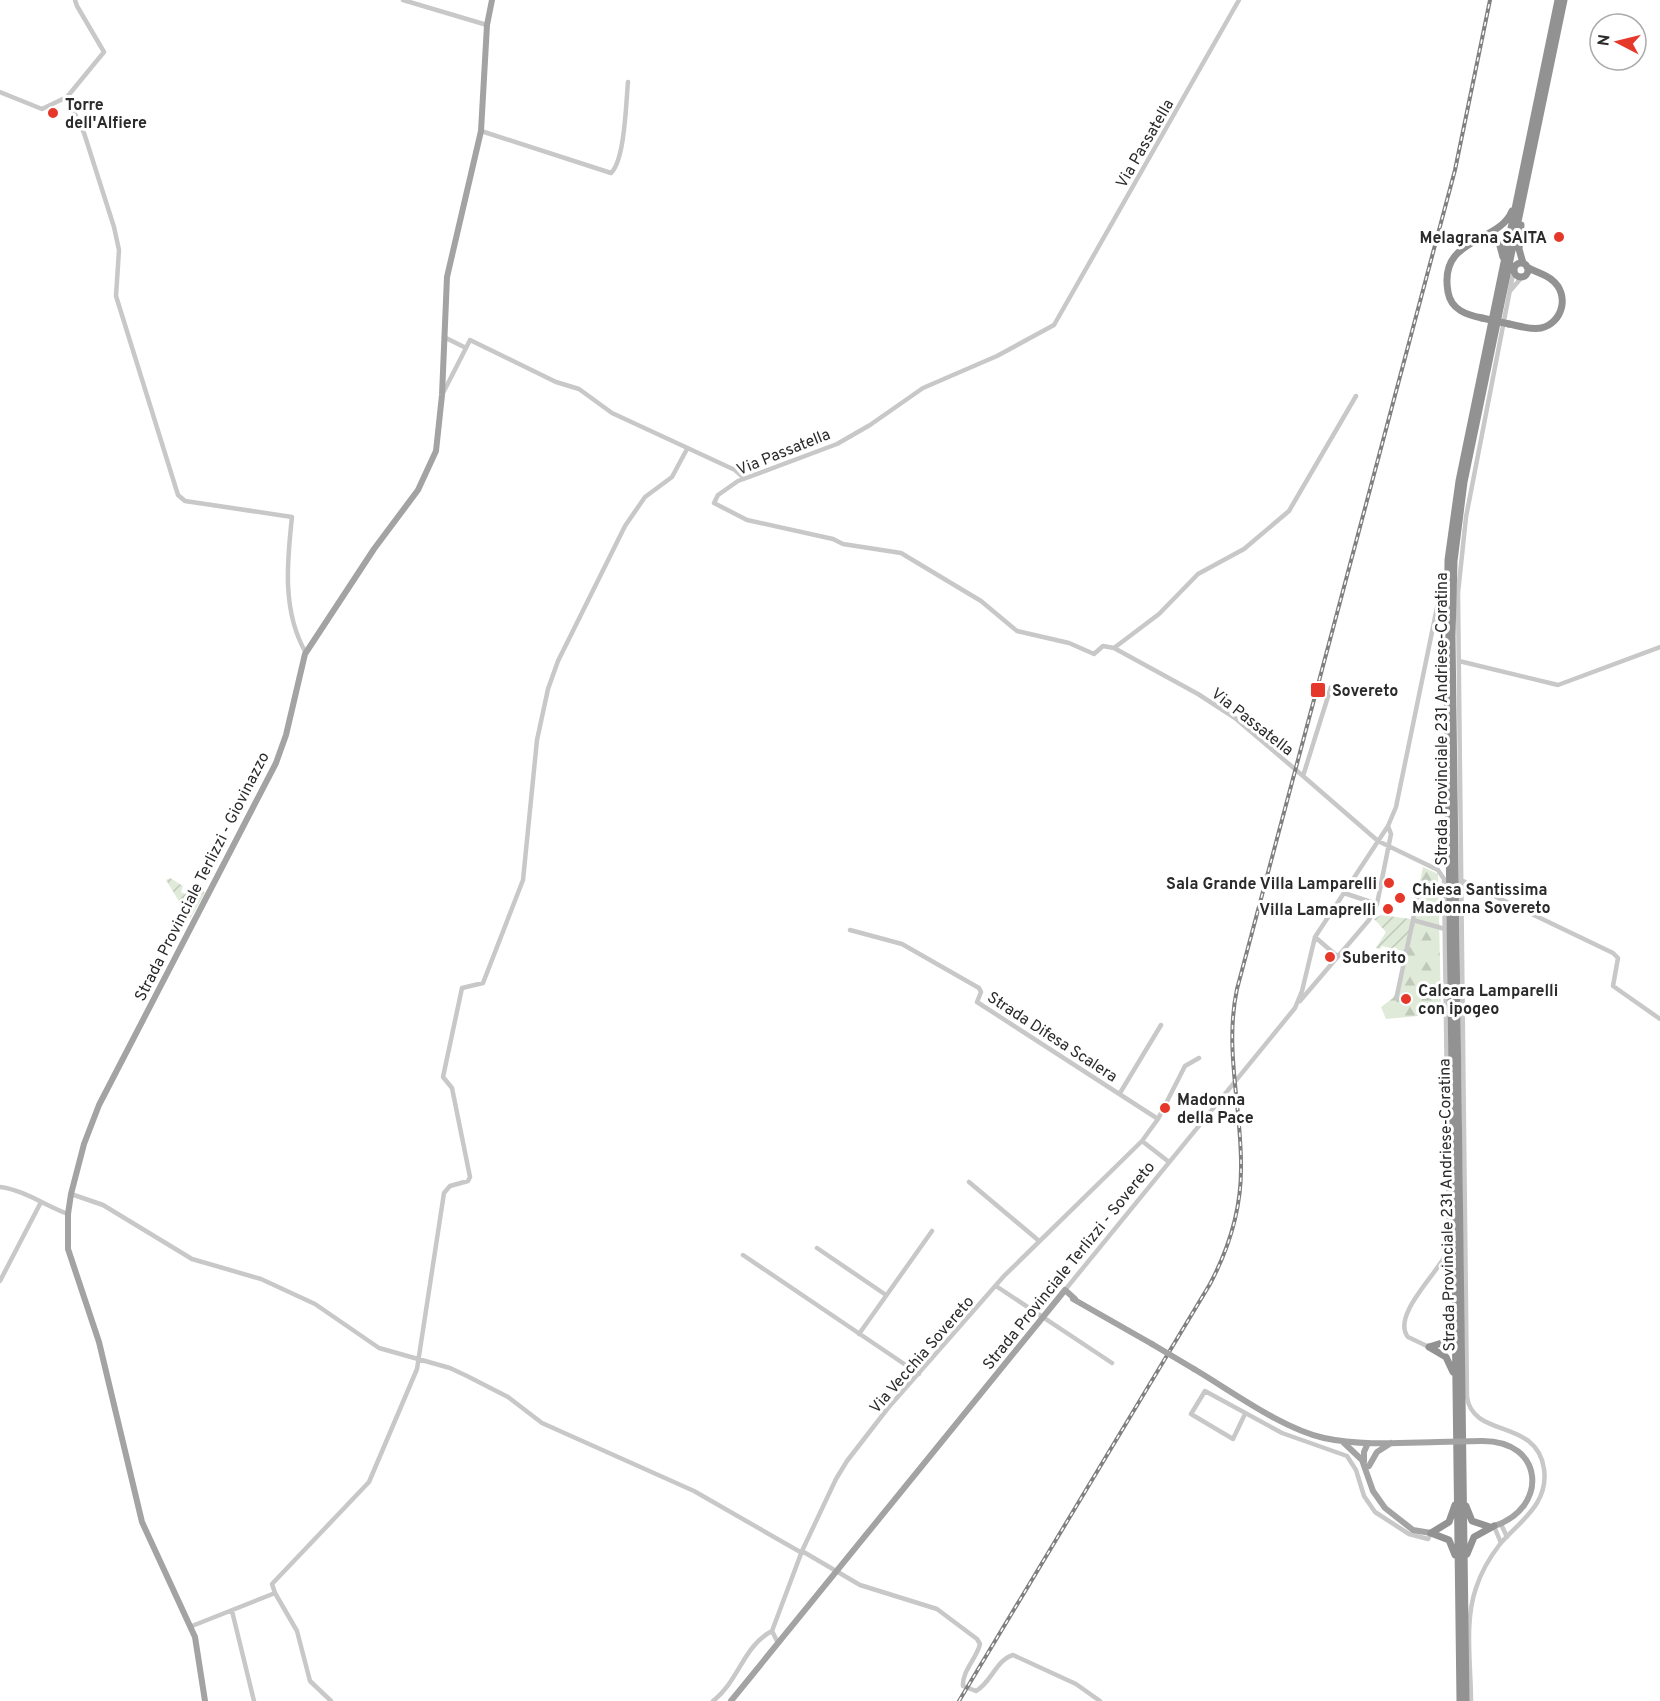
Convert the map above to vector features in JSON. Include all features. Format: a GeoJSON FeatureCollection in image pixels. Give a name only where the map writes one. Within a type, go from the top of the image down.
{"type":"FeatureCollection","features":[{"type":"Feature","properties":{"kind":"highway","name":"Strada Provinciale 231 Andriese-Coratina"},"geometry":{"type":"LineString","coordinates":[[1460,1455],[1456,1407],[1447,591],[1451,530],[1459,481],[1558,0]]}},
{"type":"Feature","properties":{"kind":"highway","name":"Strada Provinciale 231 Andriese-Coratina"},"geometry":{"type":"LineString","coordinates":[[1461,1701],[1453,568],[1463,490],[1564,0]]}},
{"type":"Feature","properties":{"kind":"highway"},"geometry":{"type":"LineString","coordinates":[[1527,156],[1509,217],[1499,228],[1469,242],[1457,254],[1447,283],[1449,296],[1455,307],[1465,314],[1509,324],[1541,328],[1557,316],[1562,303],[1560,291],[1552,279],[1525,265],[1518,263],[1514,269],[1515,274],[1523,276],[1542,274]]}},
{"type":"Feature","properties":{"kind":"highway"},"geometry":{"type":"LineString","coordinates":[[1523,276],[1525,265],[1519,246],[1525,189]]}},
{"type":"Feature","properties":{"kind":"highway"},"geometry":{"type":"LineString","coordinates":[[1484,235],[1496,239],[1503,250],[1497,298]]}},
{"type":"Feature","properties":{"kind":"highway"},"geometry":{"type":"LineString","coordinates":[[1429,1347],[1442,1344],[1451,1332],[1455,1273]]}},
{"type":"Feature","properties":{"kind":"highway"},"geometry":{"type":"LineString","coordinates":[[1429,1347],[1444,1355],[1451,1364],[1456,1407]]}},
{"type":"Feature","properties":{"kind":"highway"},"geometry":{"type":"LineString","coordinates":[[1460,1455],[1468,1515],[1476,1523],[1495,1526]]}},
{"type":"Feature","properties":{"kind":"highway"},"geometry":{"type":"LineString","coordinates":[[1431,1533],[1444,1527],[1453,1515],[1460,1455]]}},
{"type":"Feature","properties":{"kind":"highway"},"geometry":{"type":"LineString","coordinates":[[1462,1610],[1468,1546],[1477,1534],[1495,1526]]}},
{"type":"Feature","properties":{"kind":"highway"},"geometry":{"type":"LineString","coordinates":[[1431,1533],[1445,1537],[1454,1547],[1462,1610]]}},
{"type":"Feature","properties":{"kind":"highway","name":"Strada Provinciale 231 Andriese-Coratina"},"geometry":{"type":"LineString","coordinates":[[1462,1610],[1466,1701]]}},
{"type":"Feature","properties":{"kind":"main road","name":"Strada Provinciale Terlizzi - Giovinazzo"},"geometry":{"type":"LineString","coordinates":[[205,1701],[200,1660],[192,1626],[160,1561],[137,1506],[99,1342],[70,1259],[67,1233],[71,1194],[84,1144],[99,1105],[276,763],[286,735],[306,653],[429,471],[436,451],[442,395],[449,261],[481,130],[487,25],[492,0]]}},
{"type":"Feature","properties":{"kind":"main road"},"geometry":{"type":"LineString","coordinates":[[1063,1293],[1302,1431],[1339,1440],[1368,1443],[1498,1442],[1514,1447],[1526,1458],[1531,1469],[1531,1486],[1526,1502],[1515,1516],[1495,1526]]}},
{"type":"Feature","properties":{"kind":"main road","name":"Strada Provinciale Terlizzi - Sovereto"},"geometry":{"type":"LineString","coordinates":[[731,1701],[1063,1293]]}},
{"type":"Feature","properties":{"kind":"main road"},"geometry":{"type":"LineString","coordinates":[[1339,1440],[1355,1451],[1367,1465]]}},
{"type":"Feature","properties":{"kind":"main road"},"geometry":{"type":"LineString","coordinates":[[1368,1443],[1368,1474],[1376,1497],[1387,1510],[1415,1531],[1431,1533]]}},
{"type":"Feature","properties":{"kind":"main road"},"geometry":{"type":"LineString","coordinates":[[1367,1465],[1377,1452],[1391,1443]]}},
{"type":"Feature","properties":{"kind":"street"},"geometry":{"type":"LineString","coordinates":[[0,92],[42,109],[67,97],[104,52],[76,6],[75,0]]}},
{"type":"Feature","properties":{"kind":"street"},"geometry":{"type":"LineString","coordinates":[[403,0],[487,25]]}},
{"type":"Feature","properties":{"kind":"street","name":"Via Passatella"},"geometry":{"type":"LineString","coordinates":[[1239,0],[1053,325],[996,356],[924,388],[870,425],[837,444],[744,478],[718,495],[714,501],[715,505],[747,520],[822,536],[843,544],[902,553],[981,601],[1017,631],[1070,643],[1094,654],[1103,646],[1114,648],[1198,694],[1234,718],[1378,841],[1441,873],[1444,879],[1445,929]]}},
{"type":"Feature","properties":{"kind":"street"},"geometry":{"type":"LineString","coordinates":[[481,130],[611,173],[615,170],[621,147],[628,82]]}},
{"type":"Feature","properties":{"kind":"street"},"geometry":{"type":"LineString","coordinates":[[67,97],[84,133],[114,227],[119,250],[116,296],[178,495],[185,501],[292,517],[288,550],[289,594],[297,638],[306,653]]}},
{"type":"Feature","properties":{"kind":"street"},"geometry":{"type":"LineString","coordinates":[[1471,1701],[1472,1602],[1480,1575],[1501,1544],[1538,1504],[1544,1485],[1544,1468],[1532,1443],[1518,1433],[1483,1422],[1474,1416],[1468,1407],[1458,593],[1466,517],[1514,269]]}},
{"type":"Feature","properties":{"kind":"street"},"geometry":{"type":"LineString","coordinates":[[1509,293],[1523,276]]}},
{"type":"Feature","properties":{"kind":"street"},"geometry":{"type":"LineString","coordinates":[[444,337],[466,348]]}},
{"type":"Feature","properties":{"kind":"street"},"geometry":{"type":"LineString","coordinates":[[442,395],[470,340],[556,382],[579,389],[612,412],[735,470],[744,478]]}},
{"type":"Feature","properties":{"kind":"street"},"geometry":{"type":"LineString","coordinates":[[1114,648],[1159,614],[1198,574],[1244,549],[1289,512],[1356,396]]}},
{"type":"Feature","properties":{"kind":"street"},"geometry":{"type":"LineString","coordinates":[[331,1701],[310,1680],[297,1631],[274,1593],[272,1584],[366,1487],[415,1374],[443,1194],[448,1187],[468,1181],[470,1177],[452,1088],[443,1077],[462,988],[483,983],[523,880],[537,740],[548,689],[558,661],[625,526],[645,497],[672,477],[687,449]]}},
{"type":"Feature","properties":{"kind":"street"},"geometry":{"type":"LineString","coordinates":[[1298,1004],[1368,920],[1377,904],[1391,834],[1388,826],[1396,807],[1439,598]]}},
{"type":"Feature","properties":{"kind":"street"},"geometry":{"type":"LineString","coordinates":[[1459,661],[1558,685],[1660,647]]}},
{"type":"Feature","properties":{"kind":"street"},"geometry":{"type":"LineString","coordinates":[[1303,776],[1331,687]]}},
{"type":"Feature","properties":{"kind":"street","name":"Strada Provinciale Terlizzi - Sovereto"},"geometry":{"type":"LineString","coordinates":[[1063,1293],[1298,1004],[1315,937],[1388,826]]}},
{"type":"Feature","properties":{"kind":"street"},"geometry":{"type":"LineString","coordinates":[[1461,880],[1613,953],[1618,958],[1613,986],[1660,1019]]}},
{"type":"Feature","properties":{"kind":"street"},"geometry":{"type":"LineString","coordinates":[[1398,1000],[1396,995],[1403,974],[1418,890]]}},
{"type":"Feature","properties":{"kind":"street"},"geometry":{"type":"LineString","coordinates":[[1462,892],[1480,890]]}},
{"type":"Feature","properties":{"kind":"street"},"geometry":{"type":"LineString","coordinates":[[1344,893],[1377,904]]}},
{"type":"Feature","properties":{"kind":"street"},"geometry":{"type":"LineString","coordinates":[[1413,920],[1445,929],[1449,1235],[1445,1255],[1408,1311],[1404,1325],[1408,1337],[1429,1347]]}},
{"type":"Feature","properties":{"kind":"street","name":"Strada Difesa Scalera"},"geometry":{"type":"LineString","coordinates":[[850,930],[902,944],[979,988],[981,992],[977,1002],[1158,1119]]}},
{"type":"Feature","properties":{"kind":"street"},"geometry":{"type":"LineString","coordinates":[[1315,937],[1337,956]]}},
{"type":"Feature","properties":{"kind":"street"},"geometry":{"type":"LineString","coordinates":[[1120,1093],[1161,1025]]}},
{"type":"Feature","properties":{"kind":"street","name":"Via Vecchia Sovereto"},"geometry":{"type":"LineString","coordinates":[[713,1701],[729,1688],[759,1638],[772,1631],[802,1552],[831,1488],[881,1417],[1038,1240],[1108,1177],[1142,1141],[1158,1119],[1185,1066],[1198,1058]]}},
{"type":"Feature","properties":{"kind":"street"},"geometry":{"type":"LineString","coordinates":[[1142,1141],[1169,1162]]}},
{"type":"Feature","properties":{"kind":"street"},"geometry":{"type":"LineString","coordinates":[[969,1182],[1038,1240]]}},
{"type":"Feature","properties":{"kind":"street"},"geometry":{"type":"LineString","coordinates":[[0,1187],[23,1192],[40,1204],[68,1214]]}},
{"type":"Feature","properties":{"kind":"street"},"geometry":{"type":"LineString","coordinates":[[71,1194],[103,1205],[192,1259],[261,1279],[315,1304],[379,1348],[418,1358],[468,1376],[508,1397],[552,1428],[694,1491],[860,1585],[937,1609],[977,1639],[980,1644],[962,1680],[963,1686],[968,1690],[976,1691],[981,1688],[1001,1662],[1012,1655],[1066,1679],[1100,1701]]}},
{"type":"Feature","properties":{"kind":"street"},"geometry":{"type":"LineString","coordinates":[[0,1281],[40,1204]]}},
{"type":"Feature","properties":{"kind":"street"},"geometry":{"type":"LineString","coordinates":[[859,1334],[932,1232]]}},
{"type":"Feature","properties":{"kind":"street"},"geometry":{"type":"LineString","coordinates":[[817,1248],[886,1295]]}},
{"type":"Feature","properties":{"kind":"street"},"geometry":{"type":"LineString","coordinates":[[742,1255],[918,1374]]}},
{"type":"Feature","properties":{"kind":"street"},"geometry":{"type":"LineString","coordinates":[[996,1286],[1112,1363]]}},
{"type":"Feature","properties":{"kind":"street"},"geometry":{"type":"LineString","coordinates":[[1244,1416],[1233,1439],[1191,1414],[1205,1391],[1282,1433],[1340,1452],[1352,1462],[1364,1496],[1376,1512],[1415,1537],[1428,1539],[1431,1533]]}},
{"type":"Feature","properties":{"kind":"street"},"geometry":{"type":"LineString","coordinates":[[1495,1526],[1507,1537]]}},
{"type":"Feature","properties":{"kind":"street"},"geometry":{"type":"LineString","coordinates":[[1495,1526],[1501,1544]]}},
{"type":"Feature","properties":{"kind":"street"},"geometry":{"type":"LineString","coordinates":[[192,1626],[274,1593]]}},
{"type":"Feature","properties":{"kind":"street"},"geometry":{"type":"LineString","coordinates":[[232,1611],[254,1701]]}},
{"type":"Feature","properties":{"kind":"street"},"geometry":{"type":"LineString","coordinates":[[772,1631],[778,1642]]}},
{"type":"Feature","properties":{"kind":"green space"},"geometry":{"type":"Polygon","coordinates":[[[1423,867],[1438,874],[1441,1010],[1429,1008],[1429,1015],[1386,1019],[1381,1007],[1393,998],[1398,990],[1423,867]]]}},
{"type":"Feature","properties":{"kind":"green space"},"geometry":{"type":"Polygon","coordinates":[[[170,878],[183,886],[181,892],[185,894],[190,893],[197,883],[205,893],[190,919],[166,880],[170,878]]]}},
{"type":"Feature","properties":{"kind":"green space"},"geometry":{"type":"Polygon","coordinates":[[[1381,915],[1411,919],[1407,952],[1382,946],[1380,949],[1376,948],[1386,932],[1374,919],[1381,915]]]}},
{"type":"Feature","properties":{"kind":"railway"},"geometry":{"type":"LineString","coordinates":[[959,1701],[1210,1284],[1233,1228],[1239,1199],[1241,1169],[1232,1034],[1237,989],[1455,170],[1490,0]]}},
{"type":"Feature","properties":{"kind":"place","name":"Torre dell'Alfiere"},"geometry":{"type":"Point","coordinates":[53,113]}},
{"type":"Feature","properties":{"kind":"place","name":"Melagrana SAITA"},"geometry":{"type":"Point","coordinates":[1559,237]}},
{"type":"Feature","properties":{"kind":"place","name":"Sovereto"},"geometry":{"type":"Point","coordinates":[1318,690]}},
{"type":"Feature","properties":{"kind":"place","name":"Sala Grande Villa Lamparelli"},"geometry":{"type":"Point","coordinates":[1389,883]}},
{"type":"Feature","properties":{"kind":"place","name":"Chiesa Santissima Madonna Sovereto"},"geometry":{"type":"Point","coordinates":[1400,898]}},
{"type":"Feature","properties":{"kind":"place","name":"Villa Lamaprelli"},"geometry":{"type":"Point","coordinates":[1388,909]}},
{"type":"Feature","properties":{"kind":"place","name":"Suberito"},"geometry":{"type":"Point","coordinates":[1330,957]}},
{"type":"Feature","properties":{"kind":"place","name":"Calcara Lamparelli con ipogeo"},"geometry":{"type":"Point","coordinates":[1406,999]}},
{"type":"Feature","properties":{"kind":"place","name":"Madonna della Pace"},"geometry":{"type":"Point","coordinates":[1165,1108]}}]}
